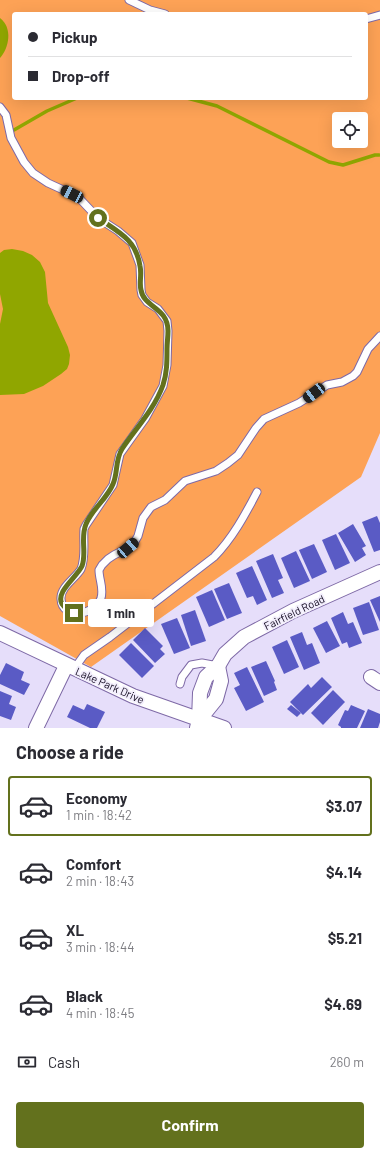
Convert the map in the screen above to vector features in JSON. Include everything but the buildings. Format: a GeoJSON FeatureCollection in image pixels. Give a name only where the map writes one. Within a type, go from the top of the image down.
{"type":"FeatureCollection","features":[{"type":"Feature","properties":{"kind":"street","name":"Fairfield Road"},"geometry":{"type":"LineString","coordinates":[[218,666],[224,654],[244,637],[293,611],[380,572]]}},
{"type":"Feature","properties":{"kind":"street","name":"Lake Park Drive"},"geometry":{"type":"LineString","coordinates":[[0,633],[133,696],[198,724],[224,728]]}},
{"type":"Feature","properties":{"kind":"street"},"geometry":{"type":"LineString","coordinates":[[198,724],[216,699],[211,686],[221,681],[218,666]]}},
{"type":"Feature","properties":{"kind":"street"},"geometry":{"type":"LineString","coordinates":[[36,728],[70,667]]}},
{"type":"Feature","properties":{"kind":"lane"},"geometry":{"type":"LineString","coordinates":[[129,0],[158,12]]}},
{"type":"Feature","properties":{"kind":"lane"},"geometry":{"type":"LineString","coordinates":[[368,18],[380,15]]}},
{"type":"Feature","properties":{"kind":"lane"},"geometry":{"type":"LineString","coordinates":[[0,106],[6,115],[11,138],[24,162],[33,173],[48,183],[80,199],[98,218],[118,231],[132,243],[140,265],[140,290],[142,295],[147,302],[158,309],[165,317],[168,326],[167,365],[163,386],[145,419],[120,454],[113,485],[86,524],[83,535],[83,562],[79,572],[67,585],[60,596],[61,601],[67,611],[74,613],[88,612],[94,609],[98,604],[103,590],[99,570],[108,559],[134,543],[138,536],[143,518],[151,507],[165,500],[185,481],[216,471],[228,464],[238,455],[256,428],[264,420],[299,403],[327,385],[342,382],[353,376],[360,366],[368,349],[380,336]]}},
{"type":"Feature","properties":{"kind":"lane"},"geometry":{"type":"LineString","coordinates":[[70,667],[84,655],[110,638],[214,557],[223,548],[257,492]]}},
{"type":"Feature","properties":{"kind":"lane"},"geometry":{"type":"LineString","coordinates":[[180,684],[182,677],[191,665],[202,663],[218,666]]}},
{"type":"Feature","properties":{"kind":"shaded area"},"geometry":{"type":"Polygon","coordinates":[[[0,0],[380,0],[380,433],[361,477],[91,667],[0,616],[0,0]]]}},
{"type":"Feature","properties":{"kind":"shaded area"},"geometry":{"type":"Polygon","coordinates":[[[0,18],[7,27],[8,38],[6,49],[0,58],[0,18]]]}},
{"type":"Feature","properties":{"kind":"shaded area"},"geometry":{"type":"Polygon","coordinates":[[[12,249],[23,251],[32,255],[40,262],[45,272],[48,303],[68,347],[70,355],[67,369],[43,386],[24,394],[0,395],[0,324],[3,309],[0,294],[0,253],[4,250],[12,249]]]}},
{"type":"Feature","properties":{"kind":"waterway"},"geometry":{"type":"LineString","coordinates":[[14,130],[47,111],[72,100]]}},
{"type":"Feature","properties":{"kind":"waterway"},"geometry":{"type":"LineString","coordinates":[[194,100],[217,106],[329,162],[343,165],[379,155]]}},
{"type":"Feature","properties":{"kind":"route"},"geometry":{"type":"LineString","coordinates":[[74,613],[67,611],[61,601],[60,596],[67,585],[76,577],[82,567],[84,554],[84,529],[88,520],[113,485],[118,458],[123,448],[145,419],[160,392],[163,386],[167,365],[167,322],[165,317],[158,309],[147,302],[142,295],[140,290],[140,265],[132,243],[118,231],[98,218]]}}]}
